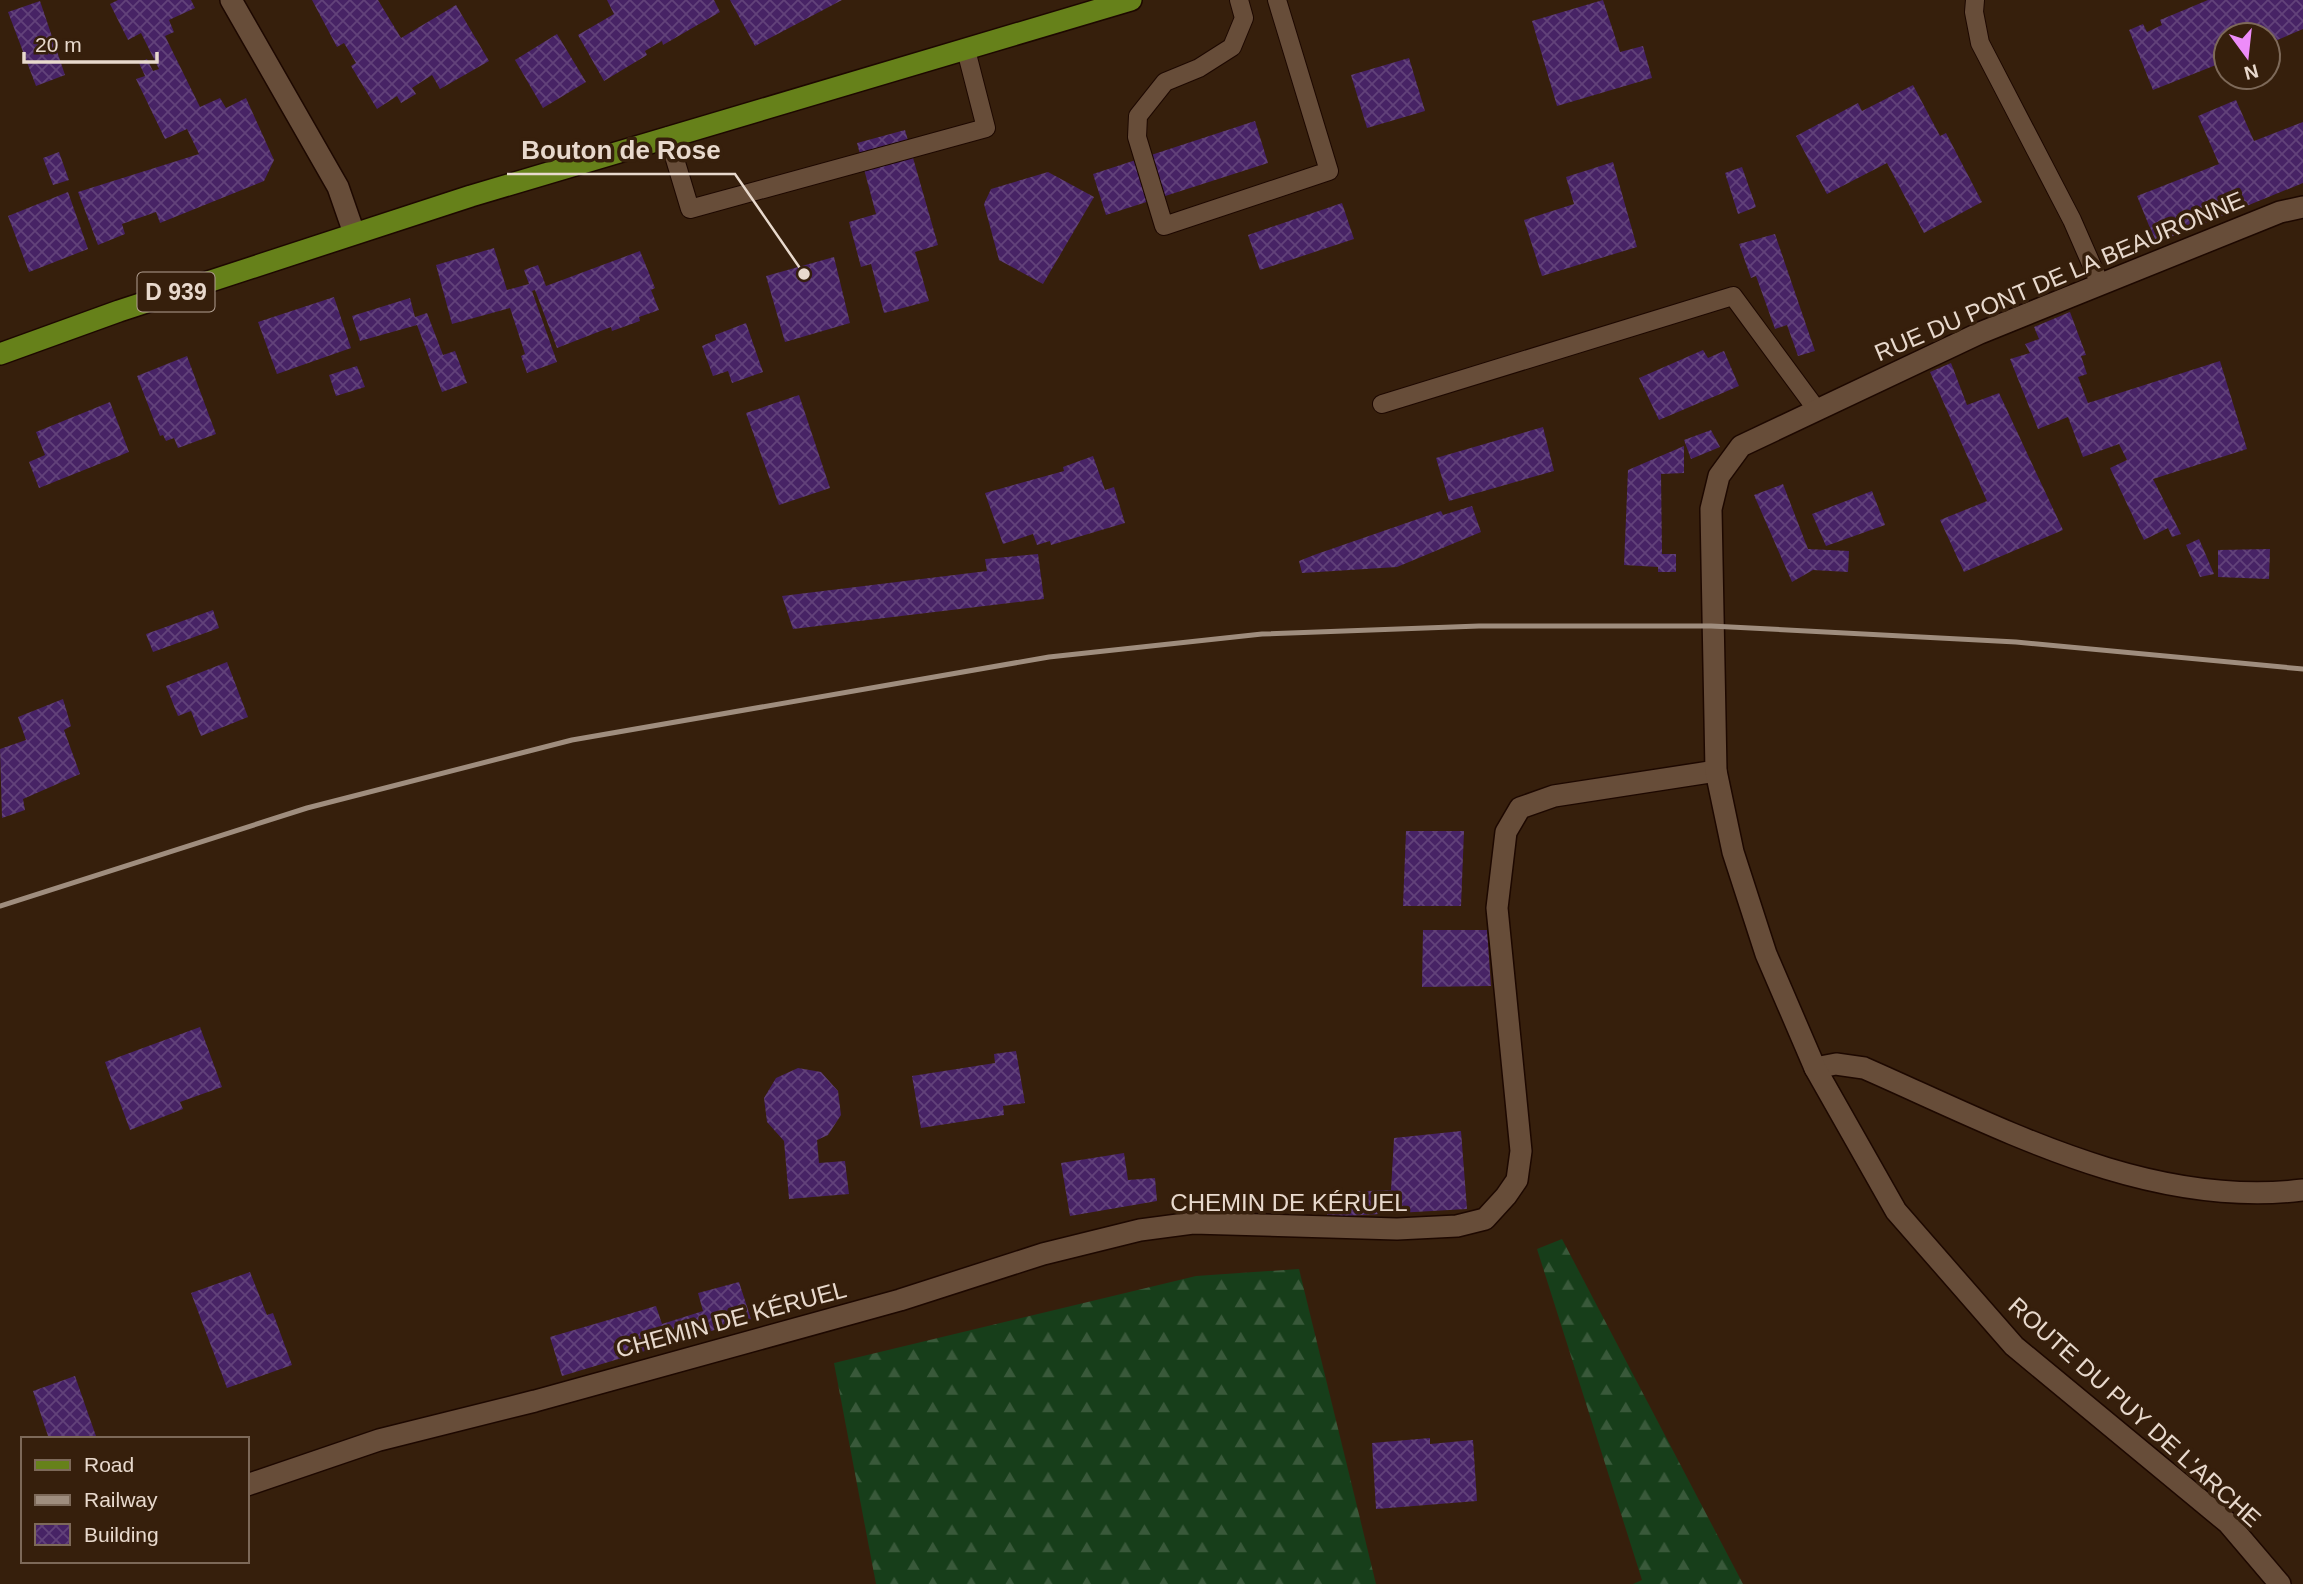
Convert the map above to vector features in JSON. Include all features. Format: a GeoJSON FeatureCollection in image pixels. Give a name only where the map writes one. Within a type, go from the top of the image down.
{"type":"FeatureCollection","features":[{"type":"Feature","properties":{"kind":"main road","name":"D 939"},"geometry":{"type":"LineString","coordinates":[[0,354],[354,233],[668,136],[1132,0]]}},
{"type":"Feature","properties":{"kind":"street"},"geometry":{"type":"LineString","coordinates":[[231,0],[338,187],[354,233]]}},
{"type":"Feature","properties":{"kind":"street","name":"RUE DU PONT DE LA BEAURONNE"},"geometry":{"type":"LineString","coordinates":[[1711,626],[1711,509],[1719,476],[1741,446],[1980,333],[2280,212],[2303,207]]}},
{"type":"Feature","properties":{"kind":"street","name":"ROUTE DU PUY DE L'ARCHE"},"geometry":{"type":"LineString","coordinates":[[1711,626],[1716,771],[1733,852],[1766,954],[1815,1068],[1896,1211],[2014,1346],[2228,1523],[2280,1584]]}},
{"type":"Feature","properties":{"kind":"street","name":"CHEMIN DE KÉRUEL"},"geometry":{"type":"LineString","coordinates":[[248,1485],[379,1440],[535,1401],[900,1300],[1043,1254],[1140,1230],[1194,1223],[1397,1230],[1457,1226],[1485,1219],[1517,1180],[1521,1151],[1496,908],[1506,832],[1520,808],[1554,796],[1716,771]]}},
{"type":"Feature","properties":{"kind":"street"},"geometry":{"type":"LineString","coordinates":[[1815,1068],[1836,1064],[1864,1068],[2044,1147],[2177,1188],[2263,1195],[2303,1190]]}},
{"type":"Feature","properties":{"kind":"lane"},"geometry":{"type":"LineString","coordinates":[[1239,0],[1244,18],[1232,47],[1199,68],[1165,82],[1138,116],[1136,137],[1164,226],[1329,171],[1277,0]]}},
{"type":"Feature","properties":{"kind":"lane"},"geometry":{"type":"LineString","coordinates":[[1975,0],[1974,12],[1980,43],[2072,220],[2100,284]]}},
{"type":"Feature","properties":{"kind":"lane"},"geometry":{"type":"LineString","coordinates":[[668,136],[690,209],[986,128],[966,50]]}},
{"type":"Feature","properties":{"kind":"lane"},"geometry":{"type":"LineString","coordinates":[[1382,404],[1733,296],[1817,410]]}},
{"type":"Feature","properties":{"kind":"green space"},"geometry":{"type":"Polygon","coordinates":[[[1562,1239],[1743,1584],[1633,1584],[1642,1580],[1537,1249],[1562,1239]]]}},
{"type":"Feature","properties":{"kind":"green space"},"geometry":{"type":"Polygon","coordinates":[[[1299,1269],[1376,1584],[876,1584],[834,1363],[1196,1276],[1299,1269]]]}},
{"type":"Feature","properties":{"kind":"building"},"geometry":{"type":"Polygon","coordinates":[[[118,0],[191,0],[195,8],[169,20],[174,32],[165,36],[200,107],[220,98],[226,108],[246,98],[274,160],[264,181],[160,223],[156,212],[122,224],[125,234],[98,245],[78,192],[199,154],[187,129],[165,139],[136,79],[145,76],[139,63],[147,59],[153,71],[159,69],[141,33],[128,40],[110,4],[118,0]]]}},
{"type":"Feature","properties":{"kind":"building"},"geometry":{"type":"Polygon","coordinates":[[[312,0],[378,0],[401,38],[456,5],[489,61],[440,89],[432,75],[412,88],[416,94],[401,103],[397,96],[377,109],[351,66],[356,63],[344,43],[337,47],[312,0]]]}},
{"type":"Feature","properties":{"kind":"building"},"geometry":{"type":"Polygon","coordinates":[[[607,0],[714,0],[720,12],[663,45],[662,41],[645,51],[647,55],[604,81],[578,35],[614,14],[607,0]]]}},
{"type":"Feature","properties":{"kind":"building"},"geometry":{"type":"Polygon","coordinates":[[[730,0],[842,0],[755,46],[730,0]]]}},
{"type":"Feature","properties":{"kind":"building"},"geometry":{"type":"Polygon","coordinates":[[[1603,0],[1620,52],[1643,46],[1652,78],[1557,106],[1532,21],[1603,0]]]}},
{"type":"Feature","properties":{"kind":"building"},"geometry":{"type":"Polygon","coordinates":[[[2208,0],[2303,0],[2303,29],[2282,38],[2282,21],[2212,21],[2212,67],[2153,90],[2129,30],[2143,24],[2147,32],[2162,25],[2160,20],[2208,0]]]}},
{"type":"Feature","properties":{"kind":"building"},"geometry":{"type":"Polygon","coordinates":[[[40,1],[65,75],[36,86],[8,12],[40,1]]]}},
{"type":"Feature","properties":{"kind":"building"},"geometry":{"type":"Polygon","coordinates":[[[557,34],[586,82],[543,108],[515,60],[557,34]]]}},
{"type":"Feature","properties":{"kind":"building"},"geometry":{"type":"Polygon","coordinates":[[[1409,58],[1425,111],[1367,128],[1351,75],[1409,58]]]}},
{"type":"Feature","properties":{"kind":"building"},"geometry":{"type":"Polygon","coordinates":[[[1913,85],[1940,136],[1946,133],[1982,202],[1924,233],[1887,163],[1827,194],[1796,136],[1858,103],[1862,111],[1913,85]]]}},
{"type":"Feature","properties":{"kind":"building"},"geometry":{"type":"Polygon","coordinates":[[[2236,100],[2254,141],[2303,122],[2303,183],[2156,243],[2137,196],[2219,164],[2198,116],[2236,100]]]}},
{"type":"Feature","properties":{"kind":"building"},"geometry":{"type":"Polygon","coordinates":[[[1255,121],[1268,163],[1106,215],[1093,174],[1255,121]]]}},
{"type":"Feature","properties":{"kind":"building"},"geometry":{"type":"Polygon","coordinates":[[[905,130],[938,245],[915,252],[929,301],[884,313],[871,264],[861,267],[849,222],[876,214],[857,143],[905,130]]]}},
{"type":"Feature","properties":{"kind":"building"},"geometry":{"type":"Polygon","coordinates":[[[59,152],[69,180],[53,185],[43,158],[59,152]]]}},
{"type":"Feature","properties":{"kind":"building"},"geometry":{"type":"Polygon","coordinates":[[[1613,162],[1637,247],[1542,276],[1524,220],[1574,204],[1566,177],[1613,162]]]}},
{"type":"Feature","properties":{"kind":"building"},"geometry":{"type":"Polygon","coordinates":[[[1742,167],[1756,207],[1738,214],[1725,173],[1742,167]]]}},
{"type":"Feature","properties":{"kind":"building"},"geometry":{"type":"Polygon","coordinates":[[[1048,172],[1094,197],[1043,284],[999,260],[984,204],[991,189],[1048,172]]]}},
{"type":"Feature","properties":{"kind":"building"},"geometry":{"type":"Polygon","coordinates":[[[68,192],[88,249],[29,272],[8,216],[68,192]]]}},
{"type":"Feature","properties":{"kind":"building"},"geometry":{"type":"Polygon","coordinates":[[[1342,203],[1354,239],[1260,270],[1248,235],[1342,203]]]}},
{"type":"Feature","properties":{"kind":"building"},"geometry":{"type":"Polygon","coordinates":[[[1775,234],[1815,351],[1798,356],[1787,325],[1775,329],[1756,276],[1751,278],[1739,244],[1775,234]]]}},
{"type":"Feature","properties":{"kind":"building"},"geometry":{"type":"Polygon","coordinates":[[[494,248],[507,290],[529,284],[524,270],[538,265],[546,286],[640,251],[655,288],[651,290],[659,310],[639,317],[640,321],[612,331],[611,327],[557,348],[535,290],[532,291],[557,362],[527,373],[521,356],[525,354],[510,308],[452,324],[436,265],[494,248]]]}},
{"type":"Feature","properties":{"kind":"building"},"geometry":{"type":"Polygon","coordinates":[[[834,257],[850,323],[785,342],[766,276],[834,257]]]}},
{"type":"Feature","properties":{"kind":"building"},"geometry":{"type":"Polygon","coordinates":[[[334,297],[351,348],[277,374],[258,322],[334,297]]]}},
{"type":"Feature","properties":{"kind":"building"},"geometry":{"type":"Polygon","coordinates":[[[410,298],[415,317],[427,313],[443,355],[455,351],[467,383],[442,392],[417,325],[360,341],[352,316],[410,298]]]}},
{"type":"Feature","properties":{"kind":"building"},"geometry":{"type":"Polygon","coordinates":[[[2070,312],[2086,355],[2081,356],[2087,374],[2078,377],[2088,403],[2220,361],[2247,449],[2153,479],[2181,534],[2172,537],[2168,528],[2144,540],[2110,468],[2127,460],[2119,444],[2083,457],[2068,417],[2038,429],[2010,359],[2030,353],[2025,344],[2039,339],[2034,327],[2070,312]]]}},
{"type":"Feature","properties":{"kind":"building"},"geometry":{"type":"Polygon","coordinates":[[[746,323],[763,372],[732,383],[728,371],[713,376],[702,346],[716,340],[715,335],[746,323]]]}},
{"type":"Feature","properties":{"kind":"building"},"geometry":{"type":"Polygon","coordinates":[[[1703,350],[1708,358],[1724,351],[1739,386],[1659,420],[1639,378],[1703,350]]]}},
{"type":"Feature","properties":{"kind":"building"},"geometry":{"type":"Polygon","coordinates":[[[187,356],[216,434],[178,448],[174,438],[166,441],[163,435],[160,436],[137,376],[187,356]]]}},
{"type":"Feature","properties":{"kind":"building"},"geometry":{"type":"Polygon","coordinates":[[[1951,363],[1967,405],[1999,393],[2063,530],[1964,572],[1940,520],[1987,501],[1930,372],[1951,363]]]}},
{"type":"Feature","properties":{"kind":"building"},"geometry":{"type":"Polygon","coordinates":[[[357,366],[365,387],[336,396],[329,375],[357,366]]]}},
{"type":"Feature","properties":{"kind":"building"},"geometry":{"type":"Polygon","coordinates":[[[799,395],[830,488],[779,505],[746,413],[799,395]]]}},
{"type":"Feature","properties":{"kind":"building"},"geometry":{"type":"Polygon","coordinates":[[[110,402],[129,452],[39,488],[29,462],[45,455],[36,432],[110,402]]]}},
{"type":"Feature","properties":{"kind":"building"},"geometry":{"type":"Polygon","coordinates":[[[1543,427],[1554,471],[1449,501],[1436,458],[1543,427]]]}},
{"type":"Feature","properties":{"kind":"building"},"geometry":{"type":"Polygon","coordinates":[[[1711,430],[1720,447],[1691,459],[1684,440],[1711,430]]]}},
{"type":"Feature","properties":{"kind":"building"},"geometry":{"type":"Polygon","coordinates":[[[1684,446],[1684,473],[1661,474],[1662,554],[1676,554],[1676,572],[1658,572],[1658,567],[1624,565],[1628,470],[1684,446]]]}},
{"type":"Feature","properties":{"kind":"building"},"geometry":{"type":"Polygon","coordinates":[[[1093,456],[1105,490],[1114,487],[1125,523],[1051,545],[1050,541],[1037,545],[1033,534],[1003,544],[985,493],[1064,471],[1063,467],[1093,456]]]}},
{"type":"Feature","properties":{"kind":"building"},"geometry":{"type":"Polygon","coordinates":[[[1783,484],[1808,549],[1849,551],[1848,572],[1813,570],[1792,582],[1754,495],[1783,484]]]}},
{"type":"Feature","properties":{"kind":"building"},"geometry":{"type":"Polygon","coordinates":[[[1872,491],[1885,525],[1826,546],[1812,514],[1872,491]]]}},
{"type":"Feature","properties":{"kind":"building"},"geometry":{"type":"Polygon","coordinates":[[[1472,506],[1481,532],[1397,567],[1302,573],[1299,561],[1314,555],[1441,511],[1443,515],[1472,506]]]}},
{"type":"Feature","properties":{"kind":"building"},"geometry":{"type":"Polygon","coordinates":[[[2199,539],[2214,574],[2200,577],[2186,545],[2199,539]]]}},
{"type":"Feature","properties":{"kind":"building"},"geometry":{"type":"Polygon","coordinates":[[[2270,549],[2269,579],[2218,577],[2218,550],[2270,549]]]}},
{"type":"Feature","properties":{"kind":"building"},"geometry":{"type":"Polygon","coordinates":[[[1038,554],[1044,599],[793,629],[782,596],[987,571],[985,559],[1038,554]]]}},
{"type":"Feature","properties":{"kind":"building"},"geometry":{"type":"Polygon","coordinates":[[[213,610],[219,628],[153,652],[146,634],[213,610]]]}},
{"type":"Feature","properties":{"kind":"building"},"geometry":{"type":"Polygon","coordinates":[[[227,662],[248,717],[201,736],[191,711],[178,716],[166,686],[227,662]]]}},
{"type":"Feature","properties":{"kind":"building"},"geometry":{"type":"Polygon","coordinates":[[[63,699],[71,726],[64,730],[80,774],[23,799],[25,810],[2,818],[0,749],[26,740],[18,717],[63,699]]]}},
{"type":"Feature","properties":{"kind":"building"},"geometry":{"type":"Polygon","coordinates":[[[1406,831],[1464,831],[1461,906],[1403,906],[1406,831]]]}},
{"type":"Feature","properties":{"kind":"building"},"geometry":{"type":"Polygon","coordinates":[[[1423,930],[1487,930],[1491,986],[1422,987],[1423,930]]]}},
{"type":"Feature","properties":{"kind":"building"},"geometry":{"type":"Polygon","coordinates":[[[200,1027],[222,1087],[180,1102],[183,1109],[130,1130],[105,1062],[200,1027]]]}},
{"type":"Feature","properties":{"kind":"building"},"geometry":{"type":"Polygon","coordinates":[[[1016,1051],[1025,1103],[1003,1106],[1004,1115],[921,1128],[912,1076],[995,1063],[994,1054],[1016,1051]]]}},
{"type":"Feature","properties":{"kind":"building"},"geometry":{"type":"Polygon","coordinates":[[[798,1068],[821,1072],[838,1091],[841,1115],[828,1135],[817,1140],[819,1163],[845,1161],[849,1194],[789,1199],[784,1141],[767,1122],[764,1098],[776,1078],[798,1068]]]}},
{"type":"Feature","properties":{"kind":"building"},"geometry":{"type":"Polygon","coordinates":[[[1461,1131],[1467,1209],[1327,1217],[1327,1201],[1346,1201],[1347,1192],[1391,1190],[1394,1138],[1461,1131]]]}},
{"type":"Feature","properties":{"kind":"building"},"geometry":{"type":"Polygon","coordinates":[[[1124,1153],[1128,1180],[1155,1178],[1157,1201],[1070,1216],[1061,1163],[1124,1153]]]}},
{"type":"Feature","properties":{"kind":"building"},"geometry":{"type":"Polygon","coordinates":[[[250,1272],[267,1315],[273,1313],[292,1365],[227,1388],[191,1293],[250,1272]]]}},
{"type":"Feature","properties":{"kind":"building"},"geometry":{"type":"Polygon","coordinates":[[[739,1282],[751,1319],[562,1376],[550,1337],[656,1306],[662,1324],[703,1311],[698,1293],[739,1282]]]}},
{"type":"Feature","properties":{"kind":"building"},"geometry":{"type":"Polygon","coordinates":[[[75,1376],[96,1437],[48,1437],[33,1391],[75,1376]]]}},
{"type":"Feature","properties":{"kind":"building"},"geometry":{"type":"Polygon","coordinates":[[[1430,1438],[1430,1444],[1473,1440],[1477,1501],[1376,1509],[1372,1443],[1430,1438]]]}},
{"type":"Feature","properties":{"kind":"railway"},"geometry":{"type":"LineString","coordinates":[[0,906],[307,808],[572,740],[1049,657],[1262,634],[1479,626],[1711,626],[2016,642],[2303,669]]}},
{"type":"Feature","properties":{"kind":"place","name":"Bouton de Rose"},"geometry":{"type":"Point","coordinates":[804,274]}}]}
